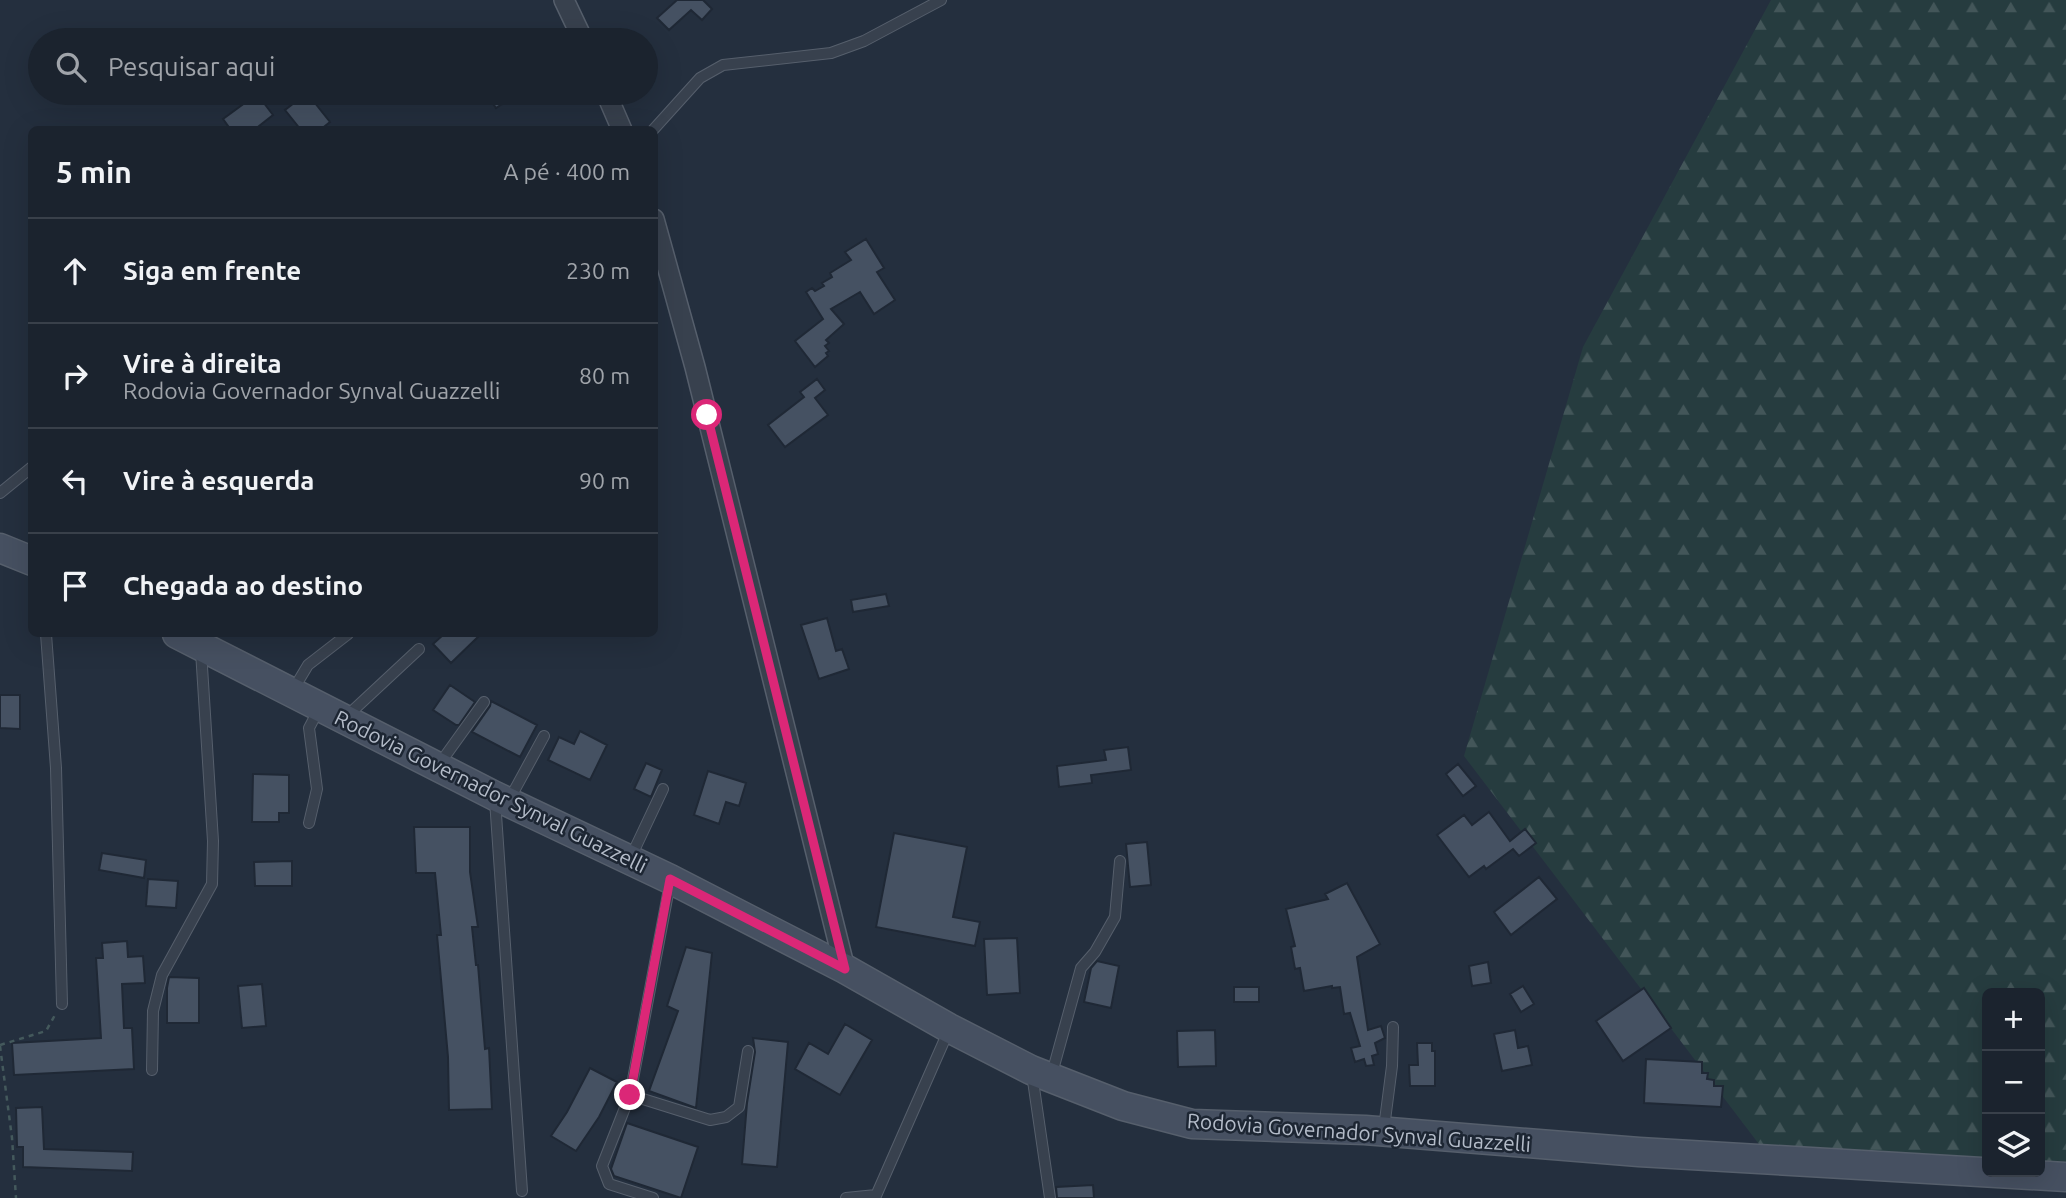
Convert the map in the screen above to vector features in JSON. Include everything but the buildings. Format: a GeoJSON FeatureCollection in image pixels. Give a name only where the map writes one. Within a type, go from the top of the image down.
{"type":"FeatureCollection","features":[{"type":"Feature","properties":{"kind":"main road"},"geometry":{"type":"LineString","coordinates":[[0,548],[28,559]]}},
{"type":"Feature","properties":{"kind":"main road","name":"Rodovia Governador Synval Guazzelli"},"geometry":{"type":"LineString","coordinates":[[189,639],[501,799],[670,879],[845,969],[949,1028],[1041,1074],[1123,1107],[1192,1124],[1384,1132],[1639,1152],[2066,1177]]}},
{"type":"Feature","properties":{"kind":"street"},"geometry":{"type":"LineString","coordinates":[[564,0],[577,28]]}},
{"type":"Feature","properties":{"kind":"street"},"geometry":{"type":"LineString","coordinates":[[611,105],[620,126]]}},
{"type":"Feature","properties":{"kind":"street"},"geometry":{"type":"LineString","coordinates":[[658,233],[695,367],[845,969]]}},
{"type":"Feature","properties":{"kind":"lane"},"geometry":{"type":"LineString","coordinates":[[657,126],[700,78],[723,65],[831,52],[864,41],[941,0]]}},
{"type":"Feature","properties":{"kind":"lane"},"geometry":{"type":"LineString","coordinates":[[0,492],[28,470]]}},
{"type":"Feature","properties":{"kind":"lane"},"geometry":{"type":"LineString","coordinates":[[46,637],[55,768],[62,1004]]}},
{"type":"Feature","properties":{"kind":"lane"},"geometry":{"type":"LineString","coordinates":[[292,692],[308,665],[344,637]]}},
{"type":"Feature","properties":{"kind":"lane"},"geometry":{"type":"LineString","coordinates":[[152,1070],[153,1011],[162,975],[212,884],[213,841],[189,639]]}},
{"type":"Feature","properties":{"kind":"lane"},"geometry":{"type":"LineString","coordinates":[[309,823],[317,789],[309,728],[419,649]]}},
{"type":"Feature","properties":{"kind":"lane"},"geometry":{"type":"LineString","coordinates":[[438,766],[484,702]]}},
{"type":"Feature","properties":{"kind":"lane"},"geometry":{"type":"LineString","coordinates":[[522,1191],[501,799],[544,736]]}},
{"type":"Feature","properties":{"kind":"lane"},"geometry":{"type":"LineString","coordinates":[[630,860],[663,789]]}},
{"type":"Feature","properties":{"kind":"lane"},"geometry":{"type":"LineString","coordinates":[[1050,1198],[1041,1074],[1081,968],[1095,952],[1115,917],[1120,861]]}},
{"type":"Feature","properties":{"kind":"lane"},"geometry":{"type":"LineString","coordinates":[[653,1198],[609,1184],[602,1166],[630,1095],[670,879]]}},
{"type":"Feature","properties":{"kind":"lane"},"geometry":{"type":"LineString","coordinates":[[1384,1132],[1392,1066],[1393,1027]]}},
{"type":"Feature","properties":{"kind":"lane"},"geometry":{"type":"LineString","coordinates":[[846,1198],[875,1197],[949,1028]]}},
{"type":"Feature","properties":{"kind":"lane"},"geometry":{"type":"LineString","coordinates":[[630,1095],[710,1120],[726,1117],[739,1107],[748,1051]]}},
{"type":"Feature","properties":{"kind":"path"},"geometry":{"type":"LineString","coordinates":[[16,1198],[12,1138],[0,1045],[46,1031],[62,1004]]}},
{"type":"Feature","properties":{"kind":"green space"},"geometry":{"type":"Polygon","coordinates":[[[1771,0],[2066,0],[2066,1177],[2045,1176],[2045,988],[1982,988],[1982,1172],[1771,1160],[1464,756],[1583,347],[1771,0]]]}},
{"type":"Feature","properties":{"kind":"route"},"geometry":{"type":"LineString","coordinates":[[630,1095],[670,879],[845,969],[707,415]]}}]}
